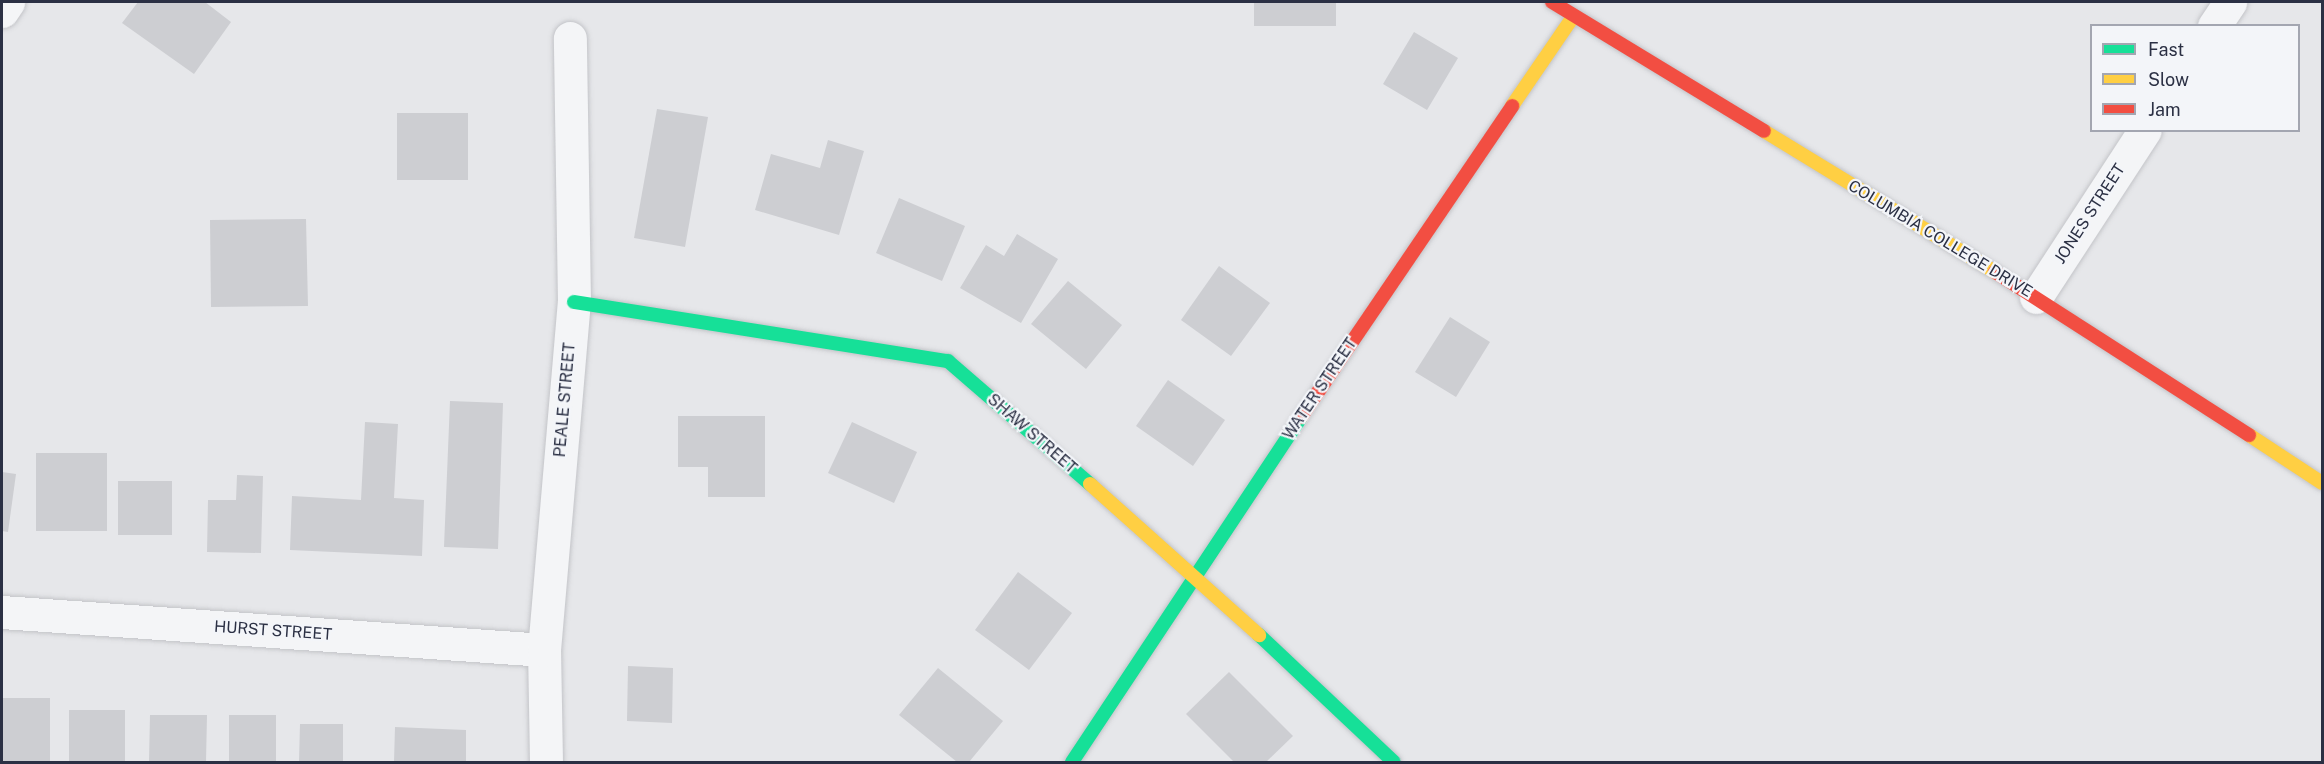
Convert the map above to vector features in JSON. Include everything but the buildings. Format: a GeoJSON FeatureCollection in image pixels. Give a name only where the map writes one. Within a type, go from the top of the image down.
{"type":"FeatureCollection","features":[{"type":"Feature","properties":{"kind":"street"},"geometry":{"type":"LineString","coordinates":[[2,11],[8,2]]}},
{"type":"Feature","properties":{"kind":"street","name":"COLUMBIA COLLEGE DRIVE"},"geometry":{"type":"LineString","coordinates":[[1552,2],[1573,17],[2036,297],[2322,483]]}},
{"type":"Feature","properties":{"kind":"street"},"geometry":{"type":"LineString","coordinates":[[2215,24],[2230,2]]}},
{"type":"Feature","properties":{"kind":"street","name":"WATER STREET"},"geometry":{"type":"LineString","coordinates":[[1072,762],[1194,574],[1573,17]]}},
{"type":"Feature","properties":{"kind":"street","name":"PEALE STREET"},"geometry":{"type":"LineString","coordinates":[[546,762],[544,650],[574,302],[570,38]]}},
{"type":"Feature","properties":{"kind":"street","name":"JONES STREET"},"geometry":{"type":"LineString","coordinates":[[2036,297],[2144,132]]}},
{"type":"Feature","properties":{"kind":"street","name":"SHAW STREET"},"geometry":{"type":"LineString","coordinates":[[574,302],[948,361],[1194,574],[1394,762]]}},
{"type":"Feature","properties":{"kind":"street","name":"HURST STREET"},"geometry":{"type":"LineString","coordinates":[[2,612],[544,650]]}},
{"type":"Feature","properties":{"kind":"traffic: fast"},"geometry":{"type":"LineString","coordinates":[[574,302],[948,361],[1090,484]]}},
{"type":"Feature","properties":{"kind":"traffic: fast"},"geometry":{"type":"LineString","coordinates":[[1072,762],[1301,417]]}},
{"type":"Feature","properties":{"kind":"traffic: fast"},"geometry":{"type":"LineString","coordinates":[[1259,635],[1394,762]]}},
{"type":"Feature","properties":{"kind":"traffic: slow"},"geometry":{"type":"LineString","coordinates":[[1512,106],[1573,17]]}},
{"type":"Feature","properties":{"kind":"traffic: slow"},"geometry":{"type":"LineString","coordinates":[[1764,131],[1995,272]]}},
{"type":"Feature","properties":{"kind":"traffic: slow"},"geometry":{"type":"LineString","coordinates":[[2249,435],[2322,483]]}},
{"type":"Feature","properties":{"kind":"traffic: slow"},"geometry":{"type":"LineString","coordinates":[[1090,484],[1259,635]]}},
{"type":"Feature","properties":{"kind":"traffic: jam"},"geometry":{"type":"LineString","coordinates":[[1552,2],[1764,131]]}},
{"type":"Feature","properties":{"kind":"traffic: jam"},"geometry":{"type":"LineString","coordinates":[[1301,417],[1512,106]]}},
{"type":"Feature","properties":{"kind":"traffic: jam"},"geometry":{"type":"LineString","coordinates":[[1995,272],[2249,435]]}}]}
